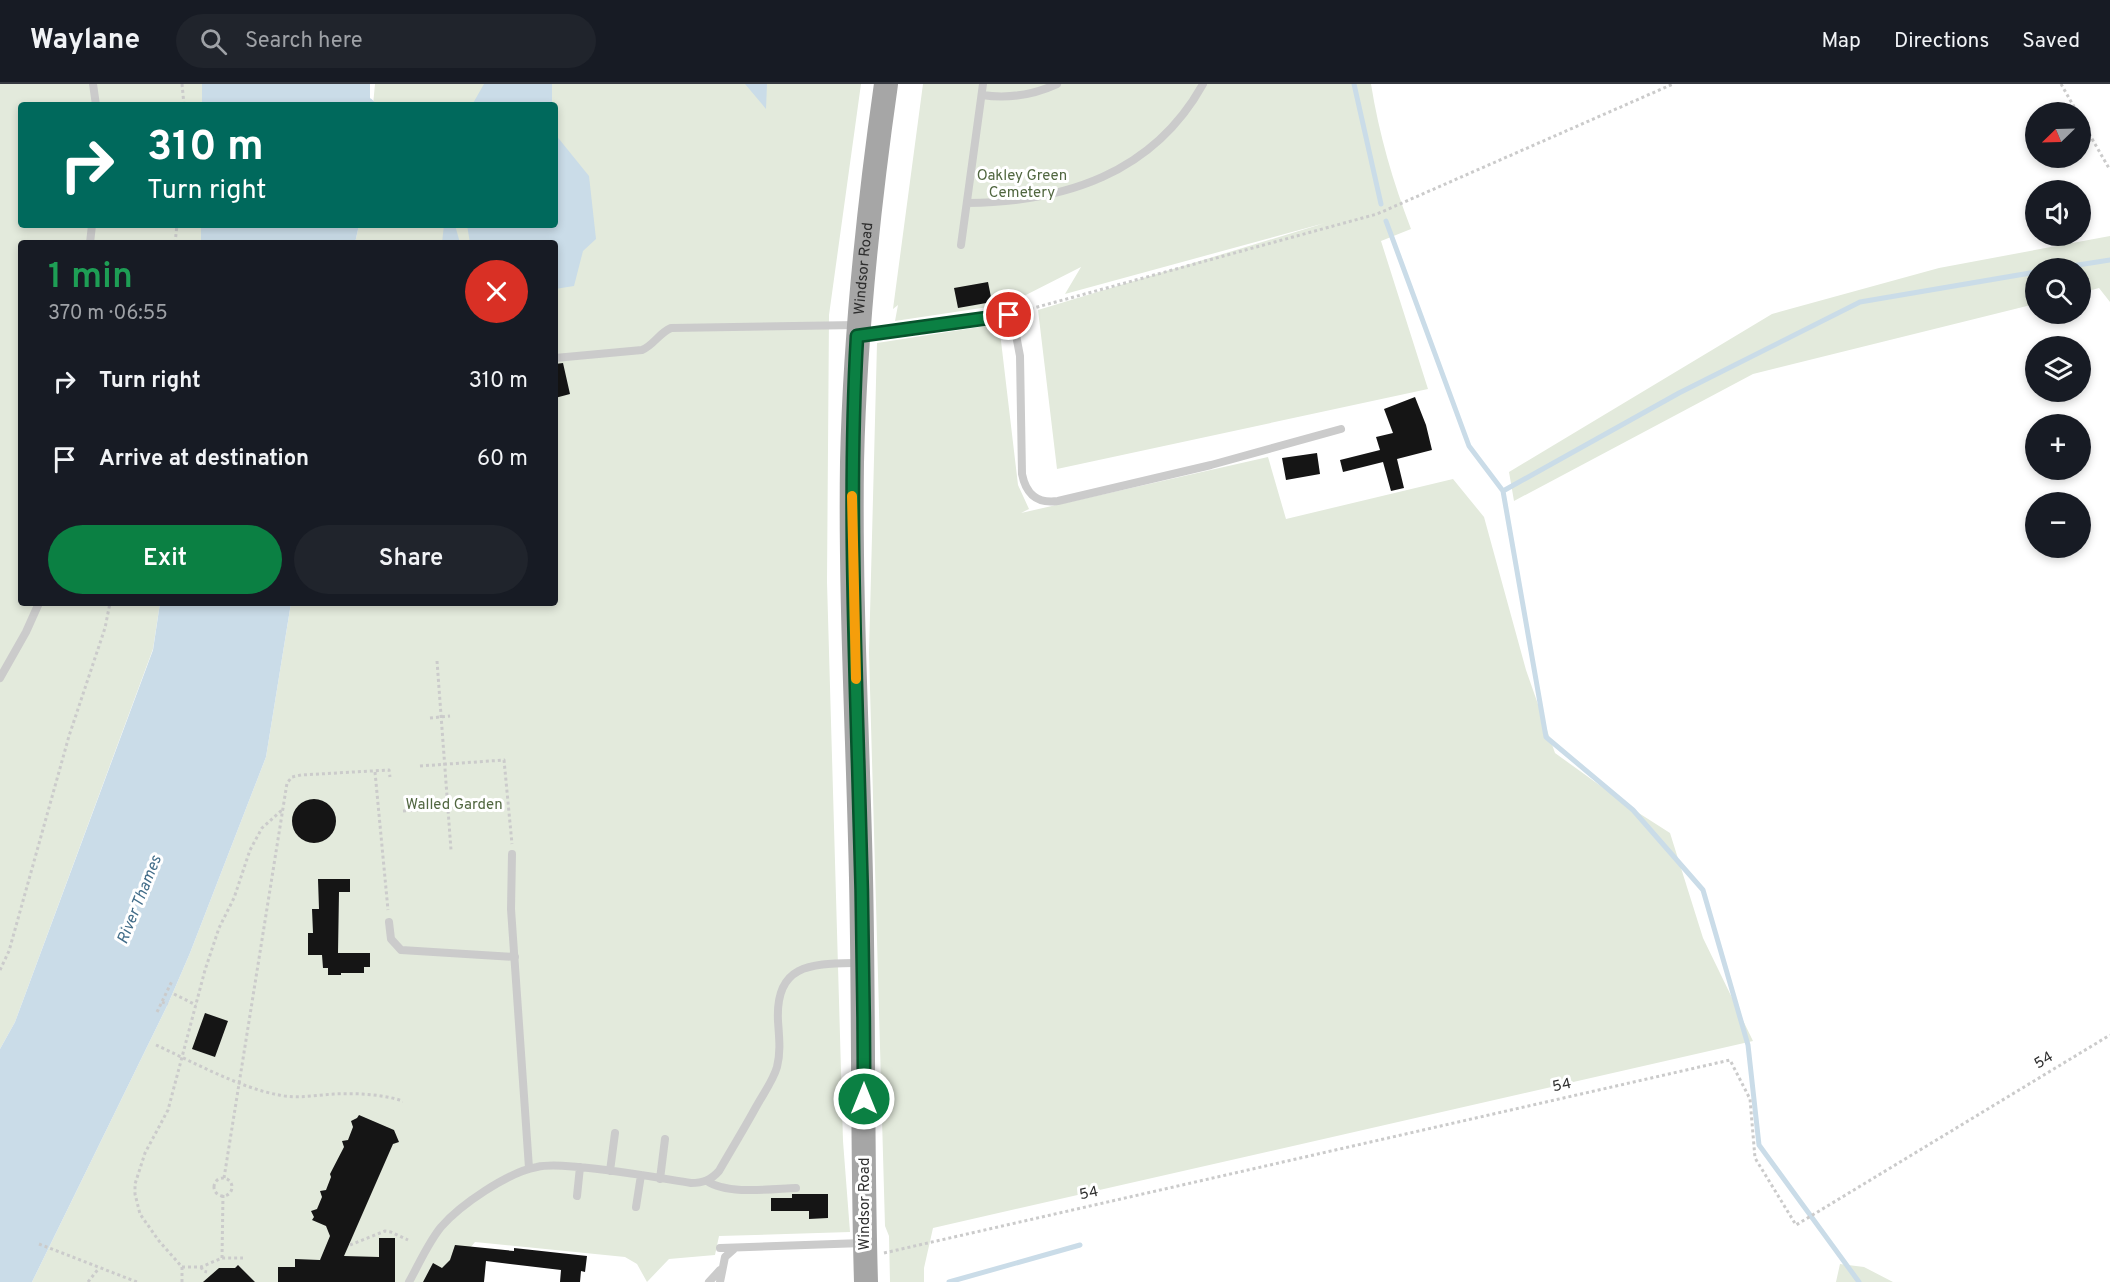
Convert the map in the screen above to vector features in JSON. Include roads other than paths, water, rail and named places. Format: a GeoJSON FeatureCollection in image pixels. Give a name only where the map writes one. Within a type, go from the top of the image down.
{"type":"FeatureCollection","features":[{"type":"Feature","properties":{"kind":"main road","name":"Windsor Road"},"geometry":{"type":"LineString","coordinates":[[866,1282],[863,963],[852,547],[852,461],[858,331],[868,216],[886,84]]}},
{"type":"Feature","properties":{"kind":"lane"},"geometry":{"type":"LineString","coordinates":[[93,84],[96,102]]}},
{"type":"Feature","properties":{"kind":"lane"},"geometry":{"type":"LineString","coordinates":[[961,245],[984,84]]}},
{"type":"Feature","properties":{"kind":"lane"},"geometry":{"type":"LineString","coordinates":[[982,94],[1018,96],[1057,84]]}},
{"type":"Feature","properties":{"kind":"lane"},"geometry":{"type":"LineString","coordinates":[[967,203],[1036,198],[1066,192],[1103,178],[1138,158],[1159,140],[1185,111],[1203,84]]}},
{"type":"Feature","properties":{"kind":"lane"},"geometry":{"type":"LineString","coordinates":[[558,358],[642,350],[652,345],[671,328],[858,331],[1009,315],[1020,356],[1022,474],[1029,492],[1045,502],[1183,472],[1341,429]]}},
{"type":"Feature","properties":{"kind":"lane"},"geometry":{"type":"LineString","coordinates":[[0,678],[38,606]]}},
{"type":"Feature","properties":{"kind":"lane"},"geometry":{"type":"LineString","coordinates":[[512,854],[511,909],[529,1168]]}},
{"type":"Feature","properties":{"kind":"lane"},"geometry":{"type":"LineString","coordinates":[[389,922],[392,939],[401,950],[408,952],[515,957]]}},
{"type":"Feature","properties":{"kind":"lane"},"geometry":{"type":"LineString","coordinates":[[408,1282],[434,1236],[446,1221],[501,1182],[529,1168],[580,1167],[691,1183],[707,1181],[719,1171],[775,1073],[779,1055],[778,1007],[784,983],[794,972],[807,967],[863,963]]}},
{"type":"Feature","properties":{"kind":"lane"},"geometry":{"type":"LineString","coordinates":[[610,1171],[615,1133]]}},
{"type":"Feature","properties":{"kind":"lane"},"geometry":{"type":"LineString","coordinates":[[660,1179],[665,1139]]}},
{"type":"Feature","properties":{"kind":"lane"},"geometry":{"type":"LineString","coordinates":[[577,1196],[580,1167]]}},
{"type":"Feature","properties":{"kind":"lane"},"geometry":{"type":"LineString","coordinates":[[636,1208],[641,1176]]}},
{"type":"Feature","properties":{"kind":"lane"},"geometry":{"type":"LineString","coordinates":[[707,1181],[715,1186],[735,1189],[796,1188]]}},
{"type":"Feature","properties":{"kind":"lane"},"geometry":{"type":"LineString","coordinates":[[720,1248],[865,1250]]}},
{"type":"Feature","properties":{"kind":"lane"},"geometry":{"type":"LineString","coordinates":[[720,1282],[722,1267],[728,1253],[738,1248]]}},
{"type":"Feature","properties":{"kind":"lane"},"geometry":{"type":"LineString","coordinates":[[709,1282],[722,1267]]}},
{"type":"Feature","properties":{"kind":"water"},"geometry":{"type":"Polygon","coordinates":[[[202,84],[370,84],[370,102],[202,102],[202,84]]]}},
{"type":"Feature","properties":{"kind":"water"},"geometry":{"type":"Polygon","coordinates":[[[484,84],[552,84],[552,102],[474,102],[484,84]]]}},
{"type":"Feature","properties":{"kind":"water"},"geometry":{"type":"Polygon","coordinates":[[[745,84],[767,84],[766,109],[745,84]]]}},
{"type":"Feature","properties":{"kind":"water"},"geometry":{"type":"Polygon","coordinates":[[[558,138],[589,176],[596,239],[583,251],[574,286],[558,289],[558,240],[470,240],[468,228],[558,228],[558,138]]]}},
{"type":"Feature","properties":{"kind":"water"},"geometry":{"type":"Polygon","coordinates":[[[201,228],[358,228],[356,240],[201,240],[201,228]]]}},
{"type":"Feature","properties":{"kind":"water"},"geometry":{"type":"Polygon","coordinates":[[[444,228],[456,228],[459,240],[442,240],[444,228]]]}},
{"type":"Feature","properties":{"kind":"water","name":"River Thames"},"geometry":{"type":"Polygon","coordinates":[[[160,606],[291,606],[266,757],[190,953],[168,1004],[32,1282],[0,1282],[0,1049],[15,1022],[153,650],[160,606]]]}},
{"type":"Feature","properties":{"kind":"waterway"},"geometry":{"type":"LineString","coordinates":[[1354,84],[1381,204]]}},
{"type":"Feature","properties":{"kind":"waterway"},"geometry":{"type":"LineString","coordinates":[[1386,221],[1469,446],[1503,491],[1679,393],[1860,302],[2025,274]]}},
{"type":"Feature","properties":{"kind":"waterway"},"geometry":{"type":"LineString","coordinates":[[2091,263],[2110,260]]}},
{"type":"Feature","properties":{"kind":"waterway"},"geometry":{"type":"LineString","coordinates":[[1503,491],[1546,737],[1633,810],[1703,890],[1748,1045],[1759,1145],[1859,1282]]}},
{"type":"Feature","properties":{"kind":"waterway"},"geometry":{"type":"LineString","coordinates":[[949,1282],[1080,1245]]}},
{"type":"Feature","properties":{"kind":"park label","name":"Oakley Green Cemetery"},"geometry":{"type":"Point","coordinates":[1022,184]}},
{"type":"Feature","properties":{"kind":"park label","name":"Walled Garden"},"geometry":{"type":"Point","coordinates":[454,805]}}]}
